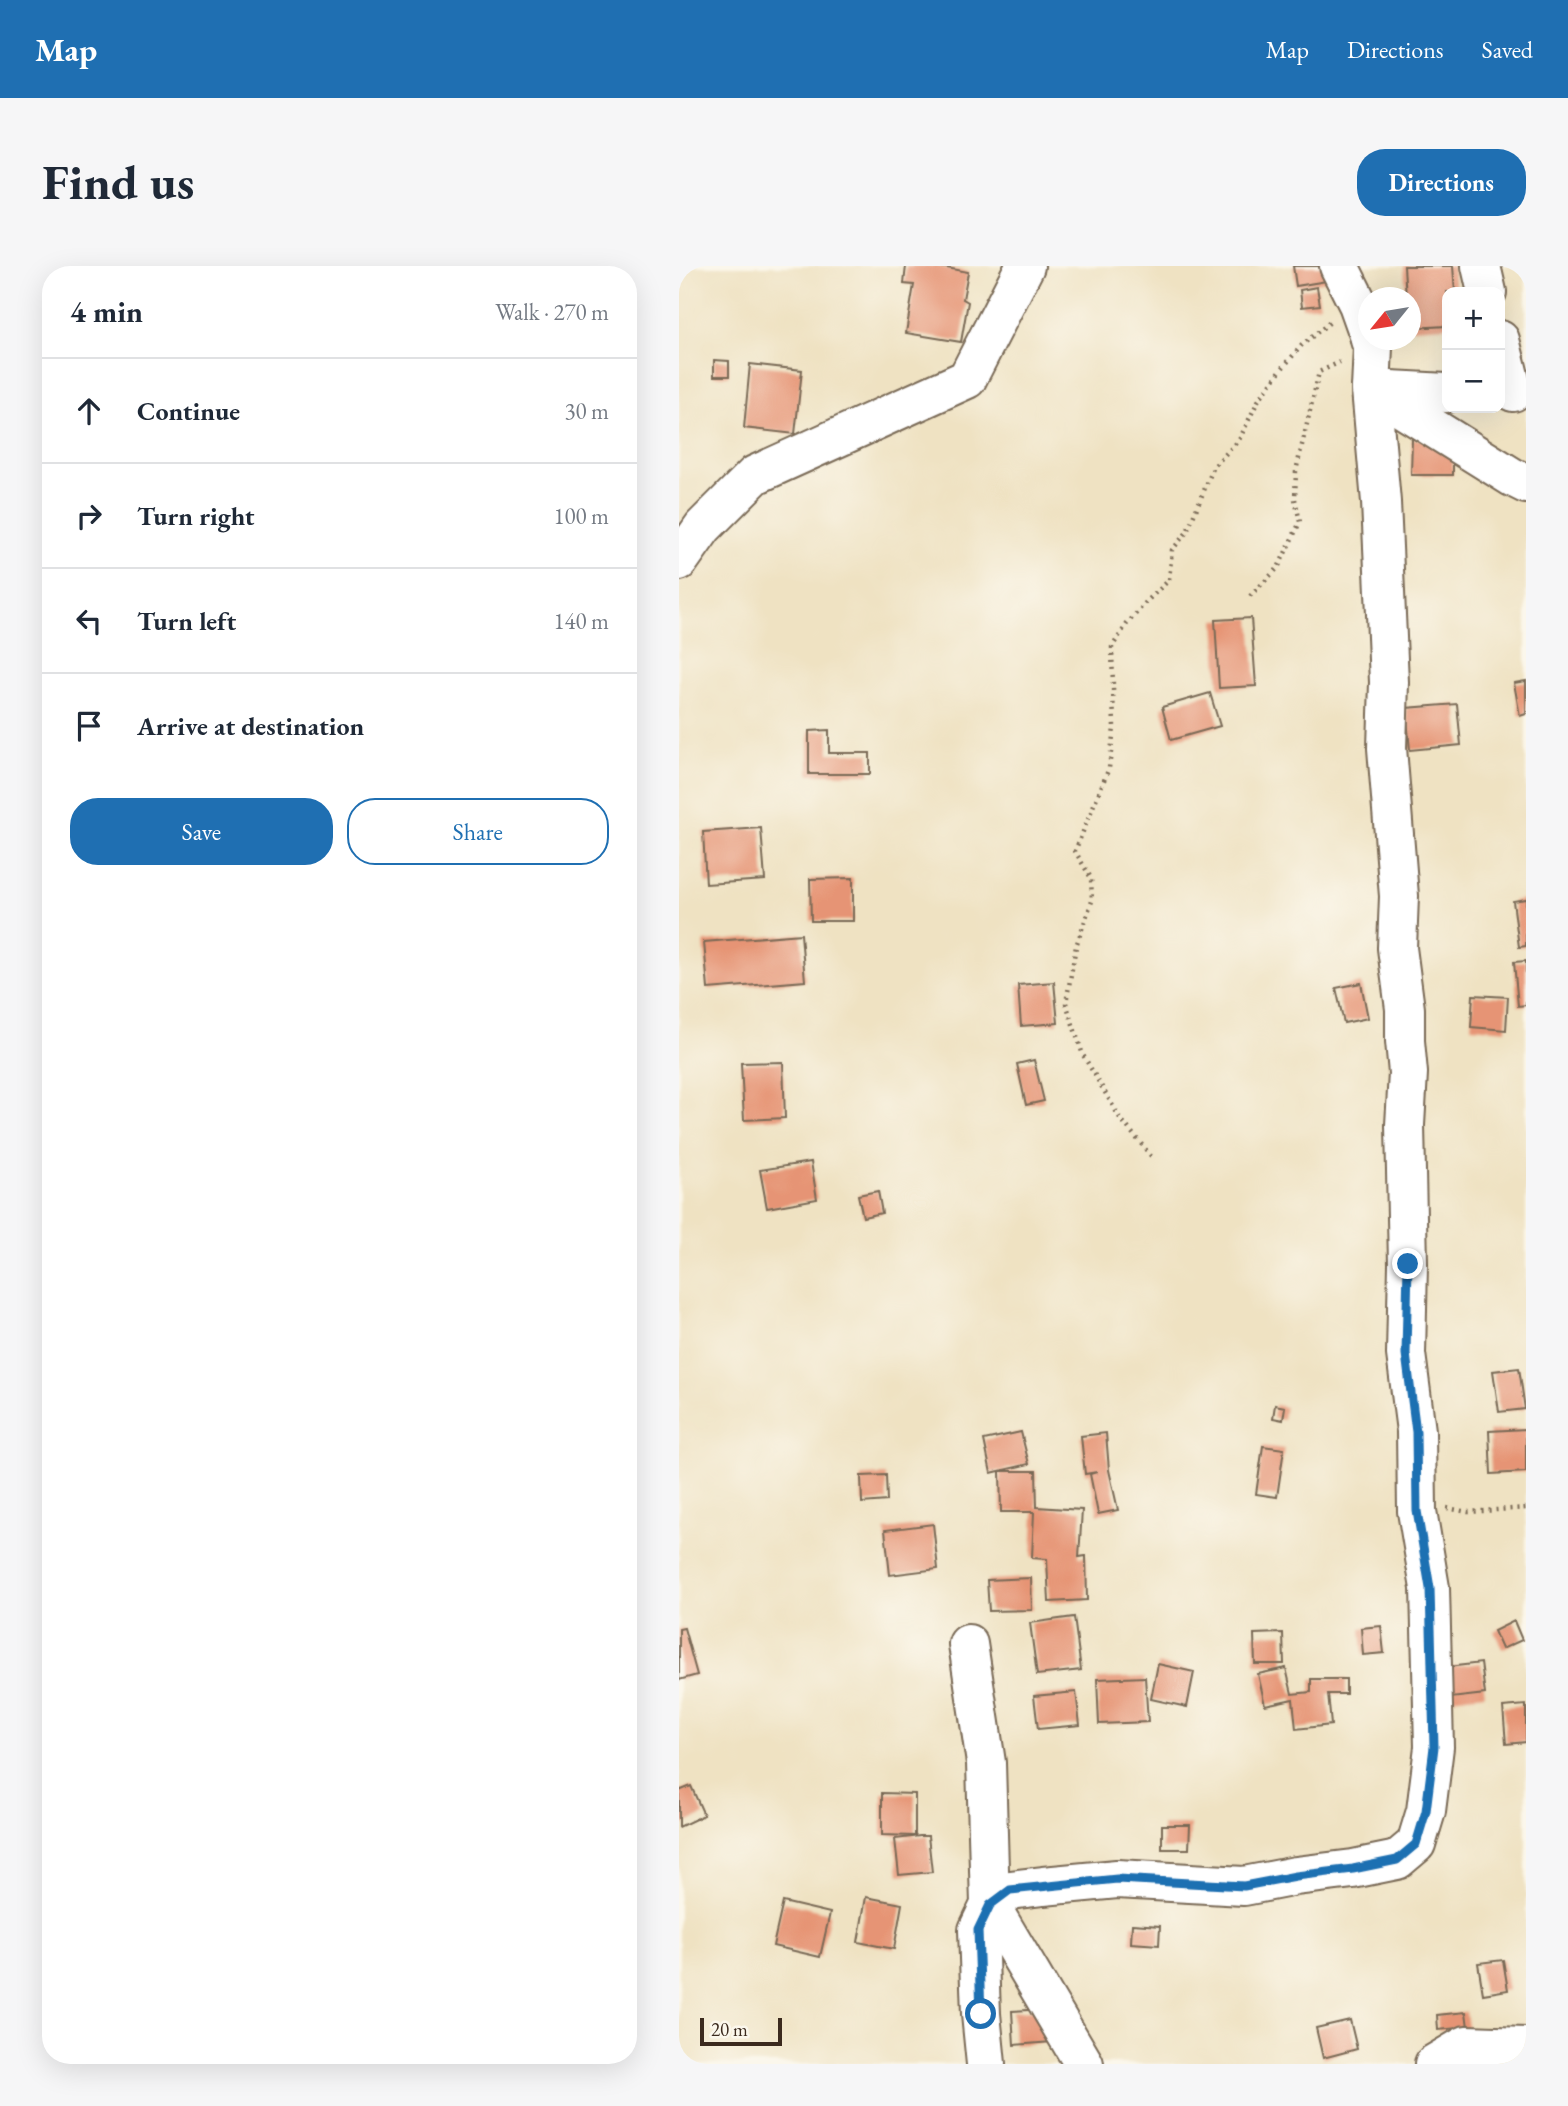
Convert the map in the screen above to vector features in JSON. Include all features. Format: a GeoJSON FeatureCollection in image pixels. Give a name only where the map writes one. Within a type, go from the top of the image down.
{"type":"FeatureCollection","features":[{"type":"Feature","properties":{"kind":"street"},"geometry":{"type":"LineString","coordinates":[[679,561],[703,527],[755,475],[967,379],[1025,266]]}},
{"type":"Feature","properties":{"kind":"street"},"geometry":{"type":"LineString","coordinates":[[1339,266],[1358,310]]}},
{"type":"Feature","properties":{"kind":"street"},"geometry":{"type":"LineString","coordinates":[[1481,266],[1486,287]]}},
{"type":"Feature","properties":{"kind":"street"},"geometry":{"type":"LineString","coordinates":[[990,1905],[1010,1890],[1117,1879],[1244,1886],[1397,1860],[1416,1844],[1426,1811],[1434,1747],[1430,1588],[1417,1511],[1416,1432],[1406,1354],[1408,1264],[1405,1125],[1408,1073],[1405,1009],[1397,948],[1399,896],[1387,748],[1389,682],[1381,502],[1368,350]]}},
{"type":"Feature","properties":{"kind":"street"},"geometry":{"type":"LineString","coordinates":[[1502,350],[1513,392]]}},
{"type":"Feature","properties":{"kind":"street"},"geometry":{"type":"LineString","coordinates":[[1371,389],[1442,393]]}},
{"type":"Feature","properties":{"kind":"street"},"geometry":{"type":"LineString","coordinates":[[1371,389],[1526,484]]}},
{"type":"Feature","properties":{"kind":"street"},"geometry":{"type":"LineString","coordinates":[[968,1644],[986,1763],[990,1905],[978,1930],[986,2064]]}},
{"type":"Feature","properties":{"kind":"street"},"geometry":{"type":"LineString","coordinates":[[990,1905],[1084,2064]]}},
{"type":"Feature","properties":{"kind":"street"},"geometry":{"type":"LineString","coordinates":[[1434,2064],[1467,2045],[1526,2047]]}},
{"type":"Feature","properties":{"kind":"path"},"geometry":{"type":"LineString","coordinates":[[1151,1156],[1120,1118],[1083,1055],[1066,1003],[1076,946],[1092,901],[1091,878],[1075,851],[1109,768],[1114,728],[1112,647],[1127,624],[1169,580],[1172,550],[1187,533],[1214,466],[1238,440],[1258,401],[1302,345],[1320,328],[1358,330]]}},
{"type":"Feature","properties":{"kind":"path"},"geometry":{"type":"LineString","coordinates":[[1249,596],[1279,568],[1300,522],[1295,499],[1296,471],[1319,372],[1358,339]]}},
{"type":"Feature","properties":{"kind":"path"},"geometry":{"type":"LineString","coordinates":[[1417,1511],[1444,1508],[1468,1512],[1526,1508]]}},
{"type":"Feature","properties":{"kind":"building"},"geometry":{"type":"Polygon","coordinates":[[[906,266],[936,266],[968,272],[963,299],[968,302],[961,342],[906,333],[914,285],[904,284],[906,266]]]}},
{"type":"Feature","properties":{"kind":"building"},"geometry":{"type":"Polygon","coordinates":[[[1293,266],[1330,266],[1333,280],[1296,286],[1293,266]]]}},
{"type":"Feature","properties":{"kind":"building"},"geometry":{"type":"Polygon","coordinates":[[[1404,266],[1453,266],[1455,287],[1442,287],[1442,326],[1421,327],[1421,287],[1405,287],[1404,266]]]}},
{"type":"Feature","properties":{"kind":"building"},"geometry":{"type":"Polygon","coordinates":[[[1317,287],[1320,305],[1302,307],[1300,290],[1317,287]]]}},
{"type":"Feature","properties":{"kind":"building"},"geometry":{"type":"Polygon","coordinates":[[[714,360],[729,361],[729,376],[714,376],[714,360]]]}},
{"type":"Feature","properties":{"kind":"building"},"geometry":{"type":"Polygon","coordinates":[[[750,364],[802,370],[795,434],[744,428],[750,364]]]}},
{"type":"Feature","properties":{"kind":"building"},"geometry":{"type":"Polygon","coordinates":[[[1412,439],[1453,439],[1453,475],[1411,475],[1412,439]]]}},
{"type":"Feature","properties":{"kind":"building"},"geometry":{"type":"Polygon","coordinates":[[[1251,618],[1256,686],[1219,688],[1215,620],[1251,618]]]}},
{"type":"Feature","properties":{"kind":"building"},"geometry":{"type":"Polygon","coordinates":[[[1526,681],[1526,714],[1520,716],[1514,683],[1526,681]]]}},
{"type":"Feature","properties":{"kind":"building"},"geometry":{"type":"Polygon","coordinates":[[[1210,693],[1220,726],[1171,740],[1162,707],[1210,693]]]}},
{"type":"Feature","properties":{"kind":"building"},"geometry":{"type":"Polygon","coordinates":[[[1457,704],[1461,745],[1410,750],[1406,708],[1457,704]]]}},
{"type":"Feature","properties":{"kind":"building"},"geometry":{"type":"Polygon","coordinates":[[[829,730],[829,753],[870,753],[870,774],[809,774],[809,731],[829,730]]]}},
{"type":"Feature","properties":{"kind":"building"},"geometry":{"type":"Polygon","coordinates":[[[761,828],[765,880],[706,884],[703,832],[761,828]]]}},
{"type":"Feature","properties":{"kind":"building"},"geometry":{"type":"Polygon","coordinates":[[[853,878],[853,921],[811,921],[810,879],[853,878]]]}},
{"type":"Feature","properties":{"kind":"building"},"geometry":{"type":"Polygon","coordinates":[[[1526,899],[1526,946],[1519,947],[1513,901],[1526,899]]]}},
{"type":"Feature","properties":{"kind":"building"},"geometry":{"type":"Polygon","coordinates":[[[801,934],[805,981],[708,989],[704,942],[801,934]]]}},
{"type":"Feature","properties":{"kind":"building"},"geometry":{"type":"Polygon","coordinates":[[[1526,961],[1526,1005],[1518,1006],[1514,962],[1526,961]]]}},
{"type":"Feature","properties":{"kind":"building"},"geometry":{"type":"Polygon","coordinates":[[[1054,982],[1058,1023],[1021,1026],[1018,985],[1054,982]]]}},
{"type":"Feature","properties":{"kind":"building"},"geometry":{"type":"Polygon","coordinates":[[[1361,983],[1368,1018],[1344,1023],[1336,988],[1361,983]]]}},
{"type":"Feature","properties":{"kind":"building"},"geometry":{"type":"Polygon","coordinates":[[[1473,995],[1508,997],[1506,1030],[1471,1027],[1473,995]]]}},
{"type":"Feature","properties":{"kind":"building"},"geometry":{"type":"Polygon","coordinates":[[[1034,1060],[1044,1101],[1026,1105],[1017,1064],[1034,1060]]]}},
{"type":"Feature","properties":{"kind":"building"},"geometry":{"type":"Polygon","coordinates":[[[783,1062],[785,1118],[744,1120],[741,1063],[783,1062]]]}},
{"type":"Feature","properties":{"kind":"building"},"geometry":{"type":"Polygon","coordinates":[[[811,1162],[817,1199],[767,1208],[760,1170],[811,1162]]]}},
{"type":"Feature","properties":{"kind":"building"},"geometry":{"type":"Polygon","coordinates":[[[878,1191],[882,1213],[863,1217],[858,1195],[878,1191]]]}},
{"type":"Feature","properties":{"kind":"building"},"geometry":{"type":"Polygon","coordinates":[[[1519,1368],[1525,1409],[1499,1412],[1493,1371],[1519,1368]]]}},
{"type":"Feature","properties":{"kind":"building"},"geometry":{"type":"Polygon","coordinates":[[[1275,1405],[1285,1407],[1283,1420],[1273,1418],[1275,1405]]]}},
{"type":"Feature","properties":{"kind":"building"},"geometry":{"type":"Polygon","coordinates":[[[1526,1429],[1526,1472],[1491,1474],[1489,1431],[1526,1429]]]}},
{"type":"Feature","properties":{"kind":"building"},"geometry":{"type":"Polygon","coordinates":[[[1021,1432],[1029,1464],[991,1473],[984,1440],[1021,1432]]]}},
{"type":"Feature","properties":{"kind":"building"},"geometry":{"type":"Polygon","coordinates":[[[1106,1433],[1109,1470],[1118,1510],[1098,1514],[1090,1474],[1097,1472],[1085,1474],[1081,1436],[1106,1433]]]}},
{"type":"Feature","properties":{"kind":"building"},"geometry":{"type":"Polygon","coordinates":[[[1263,1446],[1284,1449],[1277,1497],[1256,1494],[1263,1446]]]}},
{"type":"Feature","properties":{"kind":"building"},"geometry":{"type":"Polygon","coordinates":[[[1000,1471],[1036,1471],[1037,1507],[1082,1510],[1079,1557],[1086,1556],[1087,1600],[1049,1602],[1047,1559],[1032,1558],[1034,1512],[1001,1512],[1000,1471]]]}},
{"type":"Feature","properties":{"kind":"building"},"geometry":{"type":"Polygon","coordinates":[[[886,1475],[887,1501],[862,1503],[861,1476],[886,1475]]]}},
{"type":"Feature","properties":{"kind":"building"},"geometry":{"type":"Polygon","coordinates":[[[933,1524],[938,1569],[890,1575],[885,1530],[933,1524]]]}},
{"type":"Feature","properties":{"kind":"building"},"geometry":{"type":"Polygon","coordinates":[[[1031,1578],[1032,1610],[989,1611],[987,1580],[1031,1578]]]}},
{"type":"Feature","properties":{"kind":"building"},"geometry":{"type":"Polygon","coordinates":[[[1074,1617],[1081,1670],[1037,1675],[1030,1623],[1074,1617]]]}},
{"type":"Feature","properties":{"kind":"building"},"geometry":{"type":"Polygon","coordinates":[[[1514,1621],[1522,1640],[1502,1649],[1494,1631],[1514,1621]]]}},
{"type":"Feature","properties":{"kind":"building"},"geometry":{"type":"Polygon","coordinates":[[[1381,1626],[1384,1653],[1363,1655],[1361,1628],[1381,1626]]]}},
{"type":"Feature","properties":{"kind":"building"},"geometry":{"type":"Polygon","coordinates":[[[684,1628],[697,1675],[679,1680],[679,1629],[684,1628]]]}},
{"type":"Feature","properties":{"kind":"building"},"geometry":{"type":"Polygon","coordinates":[[[1283,1633],[1284,1664],[1255,1664],[1254,1634],[1283,1633]]]}},
{"type":"Feature","properties":{"kind":"building"},"geometry":{"type":"Polygon","coordinates":[[[1481,1663],[1485,1694],[1451,1698],[1448,1667],[1481,1663]]]}},
{"type":"Feature","properties":{"kind":"building"},"geometry":{"type":"Polygon","coordinates":[[[1158,1664],[1194,1672],[1187,1707],[1151,1699],[1158,1664]]]}},
{"type":"Feature","properties":{"kind":"building"},"geometry":{"type":"Polygon","coordinates":[[[1286,1668],[1292,1694],[1311,1692],[1311,1679],[1346,1679],[1346,1694],[1328,1694],[1331,1725],[1296,1729],[1293,1699],[1265,1705],[1258,1674],[1286,1668]]]}},
{"type":"Feature","properties":{"kind":"building"},"geometry":{"type":"Polygon","coordinates":[[[1145,1677],[1148,1722],[1099,1724],[1097,1679],[1145,1677]]]}},
{"type":"Feature","properties":{"kind":"building"},"geometry":{"type":"Polygon","coordinates":[[[1076,1692],[1080,1725],[1038,1729],[1034,1696],[1076,1692]]]}},
{"type":"Feature","properties":{"kind":"building"},"geometry":{"type":"Polygon","coordinates":[[[1526,1705],[1526,1742],[1506,1744],[1503,1707],[1526,1705]]]}},
{"type":"Feature","properties":{"kind":"building"},"geometry":{"type":"Polygon","coordinates":[[[691,1786],[704,1815],[679,1827],[679,1791],[691,1786]]]}},
{"type":"Feature","properties":{"kind":"building"},"geometry":{"type":"Polygon","coordinates":[[[882,1793],[915,1794],[915,1836],[882,1835],[882,1793]]]}},
{"type":"Feature","properties":{"kind":"building"},"geometry":{"type":"Polygon","coordinates":[[[1162,1825],[1190,1825],[1189,1849],[1162,1849],[1162,1825]]]}},
{"type":"Feature","properties":{"kind":"building"},"geometry":{"type":"Polygon","coordinates":[[[928,1836],[932,1872],[899,1875],[895,1839],[928,1836]]]}},
{"type":"Feature","properties":{"kind":"building"},"geometry":{"type":"Polygon","coordinates":[[[866,1897],[902,1904],[894,1949],[858,1942],[866,1897]]]}},
{"type":"Feature","properties":{"kind":"building"},"geometry":{"type":"Polygon","coordinates":[[[783,1902],[830,1913],[820,1957],[773,1946],[783,1902]]]}},
{"type":"Feature","properties":{"kind":"building"},"geometry":{"type":"Polygon","coordinates":[[[1132,1924],[1160,1926],[1159,1945],[1131,1943],[1132,1924]]]}},
{"type":"Feature","properties":{"kind":"building"},"geometry":{"type":"Polygon","coordinates":[[[1503,1960],[1508,1990],[1483,1994],[1478,1963],[1503,1960]]]}},
{"type":"Feature","properties":{"kind":"building"},"geometry":{"type":"Polygon","coordinates":[[[1063,2008],[1065,2041],[1014,2045],[1012,2011],[1063,2008]]]}},
{"type":"Feature","properties":{"kind":"building"},"geometry":{"type":"Polygon","coordinates":[[[1466,2012],[1468,2027],[1438,2030],[1437,2015],[1466,2012]]]}},
{"type":"Feature","properties":{"kind":"building"},"geometry":{"type":"Polygon","coordinates":[[[1350,2020],[1357,2049],[1323,2058],[1316,2028],[1350,2020]]]}},
{"type":"Feature","properties":{"kind":"route"},"geometry":{"type":"LineString","coordinates":[[981,2014],[978,1930],[990,1905],[1010,1890],[1117,1879],[1244,1886],[1397,1860],[1416,1844],[1426,1811],[1434,1747],[1430,1588],[1417,1511],[1416,1432],[1406,1354],[1408,1264]]}}]}
